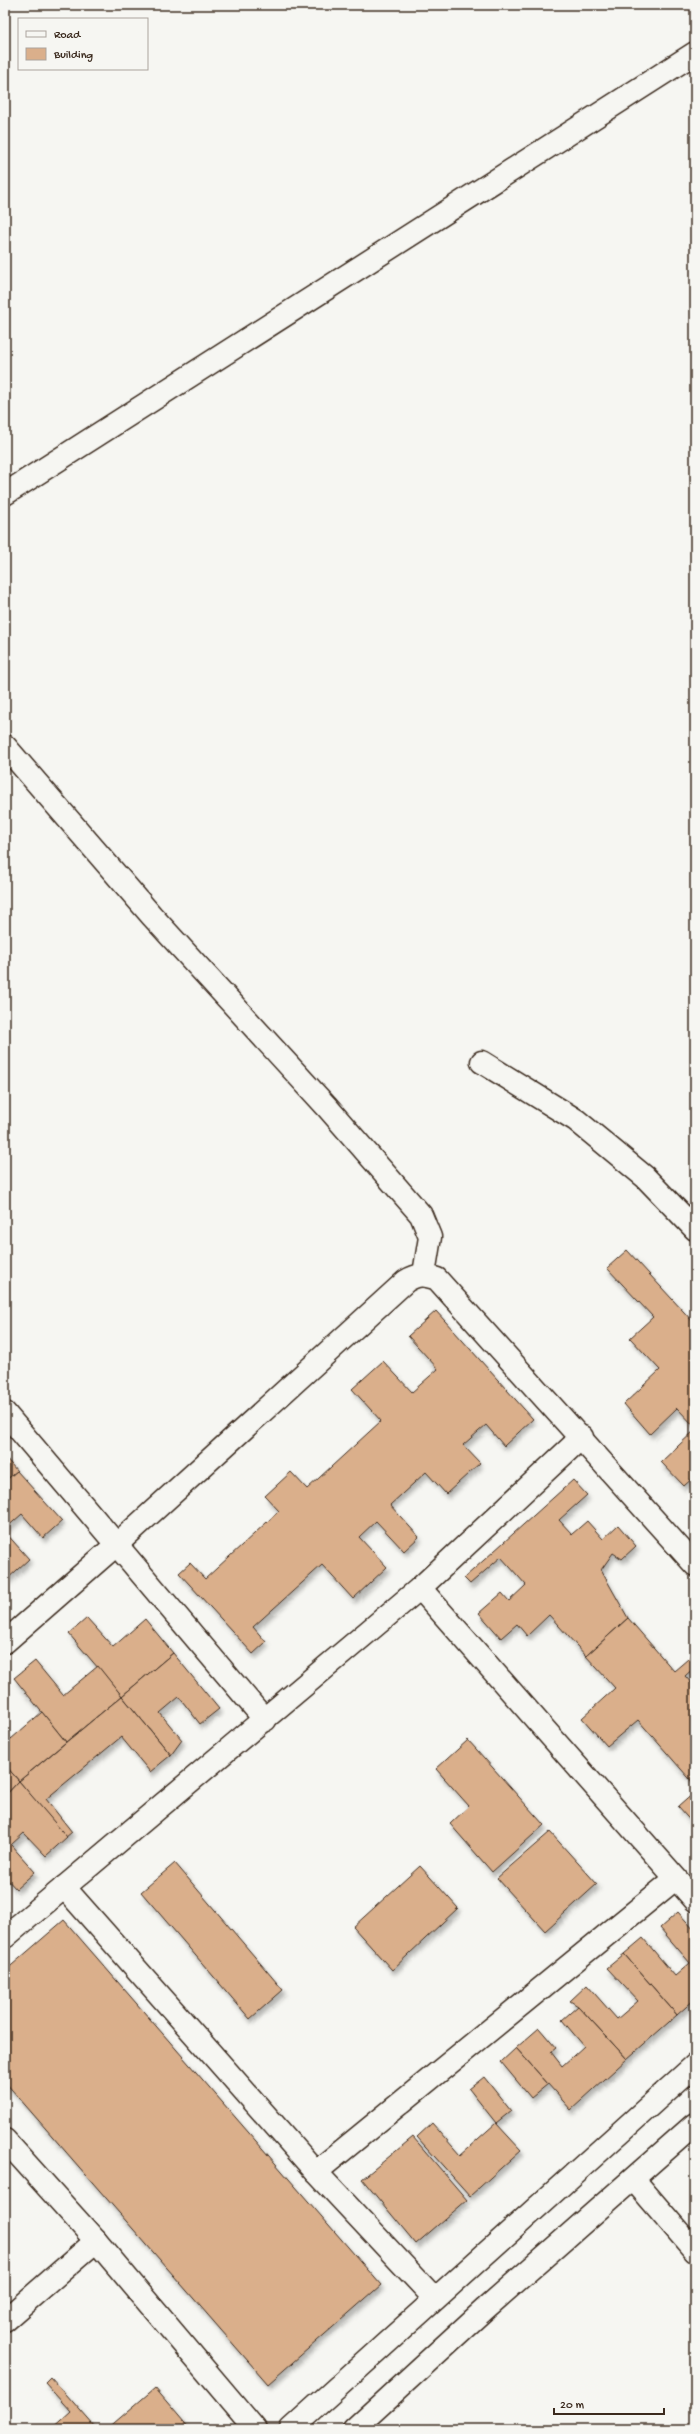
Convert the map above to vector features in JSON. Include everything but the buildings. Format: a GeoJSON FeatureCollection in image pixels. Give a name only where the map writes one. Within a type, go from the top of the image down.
{"type":"FeatureCollection","features":[{"type":"Feature","properties":{"kind":"street"},"geometry":{"type":"LineString","coordinates":[[5,494],[695,53]]}},
{"type":"Feature","properties":{"kind":"street"},"geometry":{"type":"LineString","coordinates":[[5,746],[152,916],[327,1107],[421,1216],[430,1237],[424,1274]]}},
{"type":"Feature","properties":{"kind":"street"},"geometry":{"type":"LineString","coordinates":[[482,1062],[576,1120],[645,1177],[695,1229]]}},
{"type":"Feature","properties":{"kind":"street"},"geometry":{"type":"LineString","coordinates":[[5,1642],[116,1545],[406,1281],[415,1275],[424,1274],[437,1279],[582,1437],[695,1565]]}},
{"type":"Feature","properties":{"kind":"street"},"geometry":{"type":"LineString","coordinates":[[5,1413],[265,1720]]}},
{"type":"Feature","properties":{"kind":"street"},"geometry":{"type":"LineString","coordinates":[[5,1937],[64,1886],[265,1720],[420,1588],[582,1437]]}},
{"type":"Feature","properties":{"kind":"street"},"geometry":{"type":"LineString","coordinates":[[420,1588],[695,1900]]}},
{"type":"Feature","properties":{"kind":"street"},"geometry":{"type":"LineString","coordinates":[[316,2172],[675,1879]]}},
{"type":"Feature","properties":{"kind":"street"},"geometry":{"type":"LineString","coordinates":[[64,1886],[316,2172],[434,2299]]}},
{"type":"Feature","properties":{"kind":"street"},"geometry":{"type":"LineString","coordinates":[[291,2429],[695,2065]]}},
{"type":"Feature","properties":{"kind":"street"},"geometry":{"type":"LineString","coordinates":[[367,2425],[485,2309],[634,2180],[695,2124]]}},
{"type":"Feature","properties":{"kind":"street"},"geometry":{"type":"LineString","coordinates":[[5,2140],[96,2241],[255,2429]]}},
{"type":"Feature","properties":{"kind":"street"},"geometry":{"type":"LineString","coordinates":[[634,2180],[695,2251]]}},
{"type":"Feature","properties":{"kind":"street"},"geometry":{"type":"LineString","coordinates":[[5,2320],[96,2241]]}}]}
